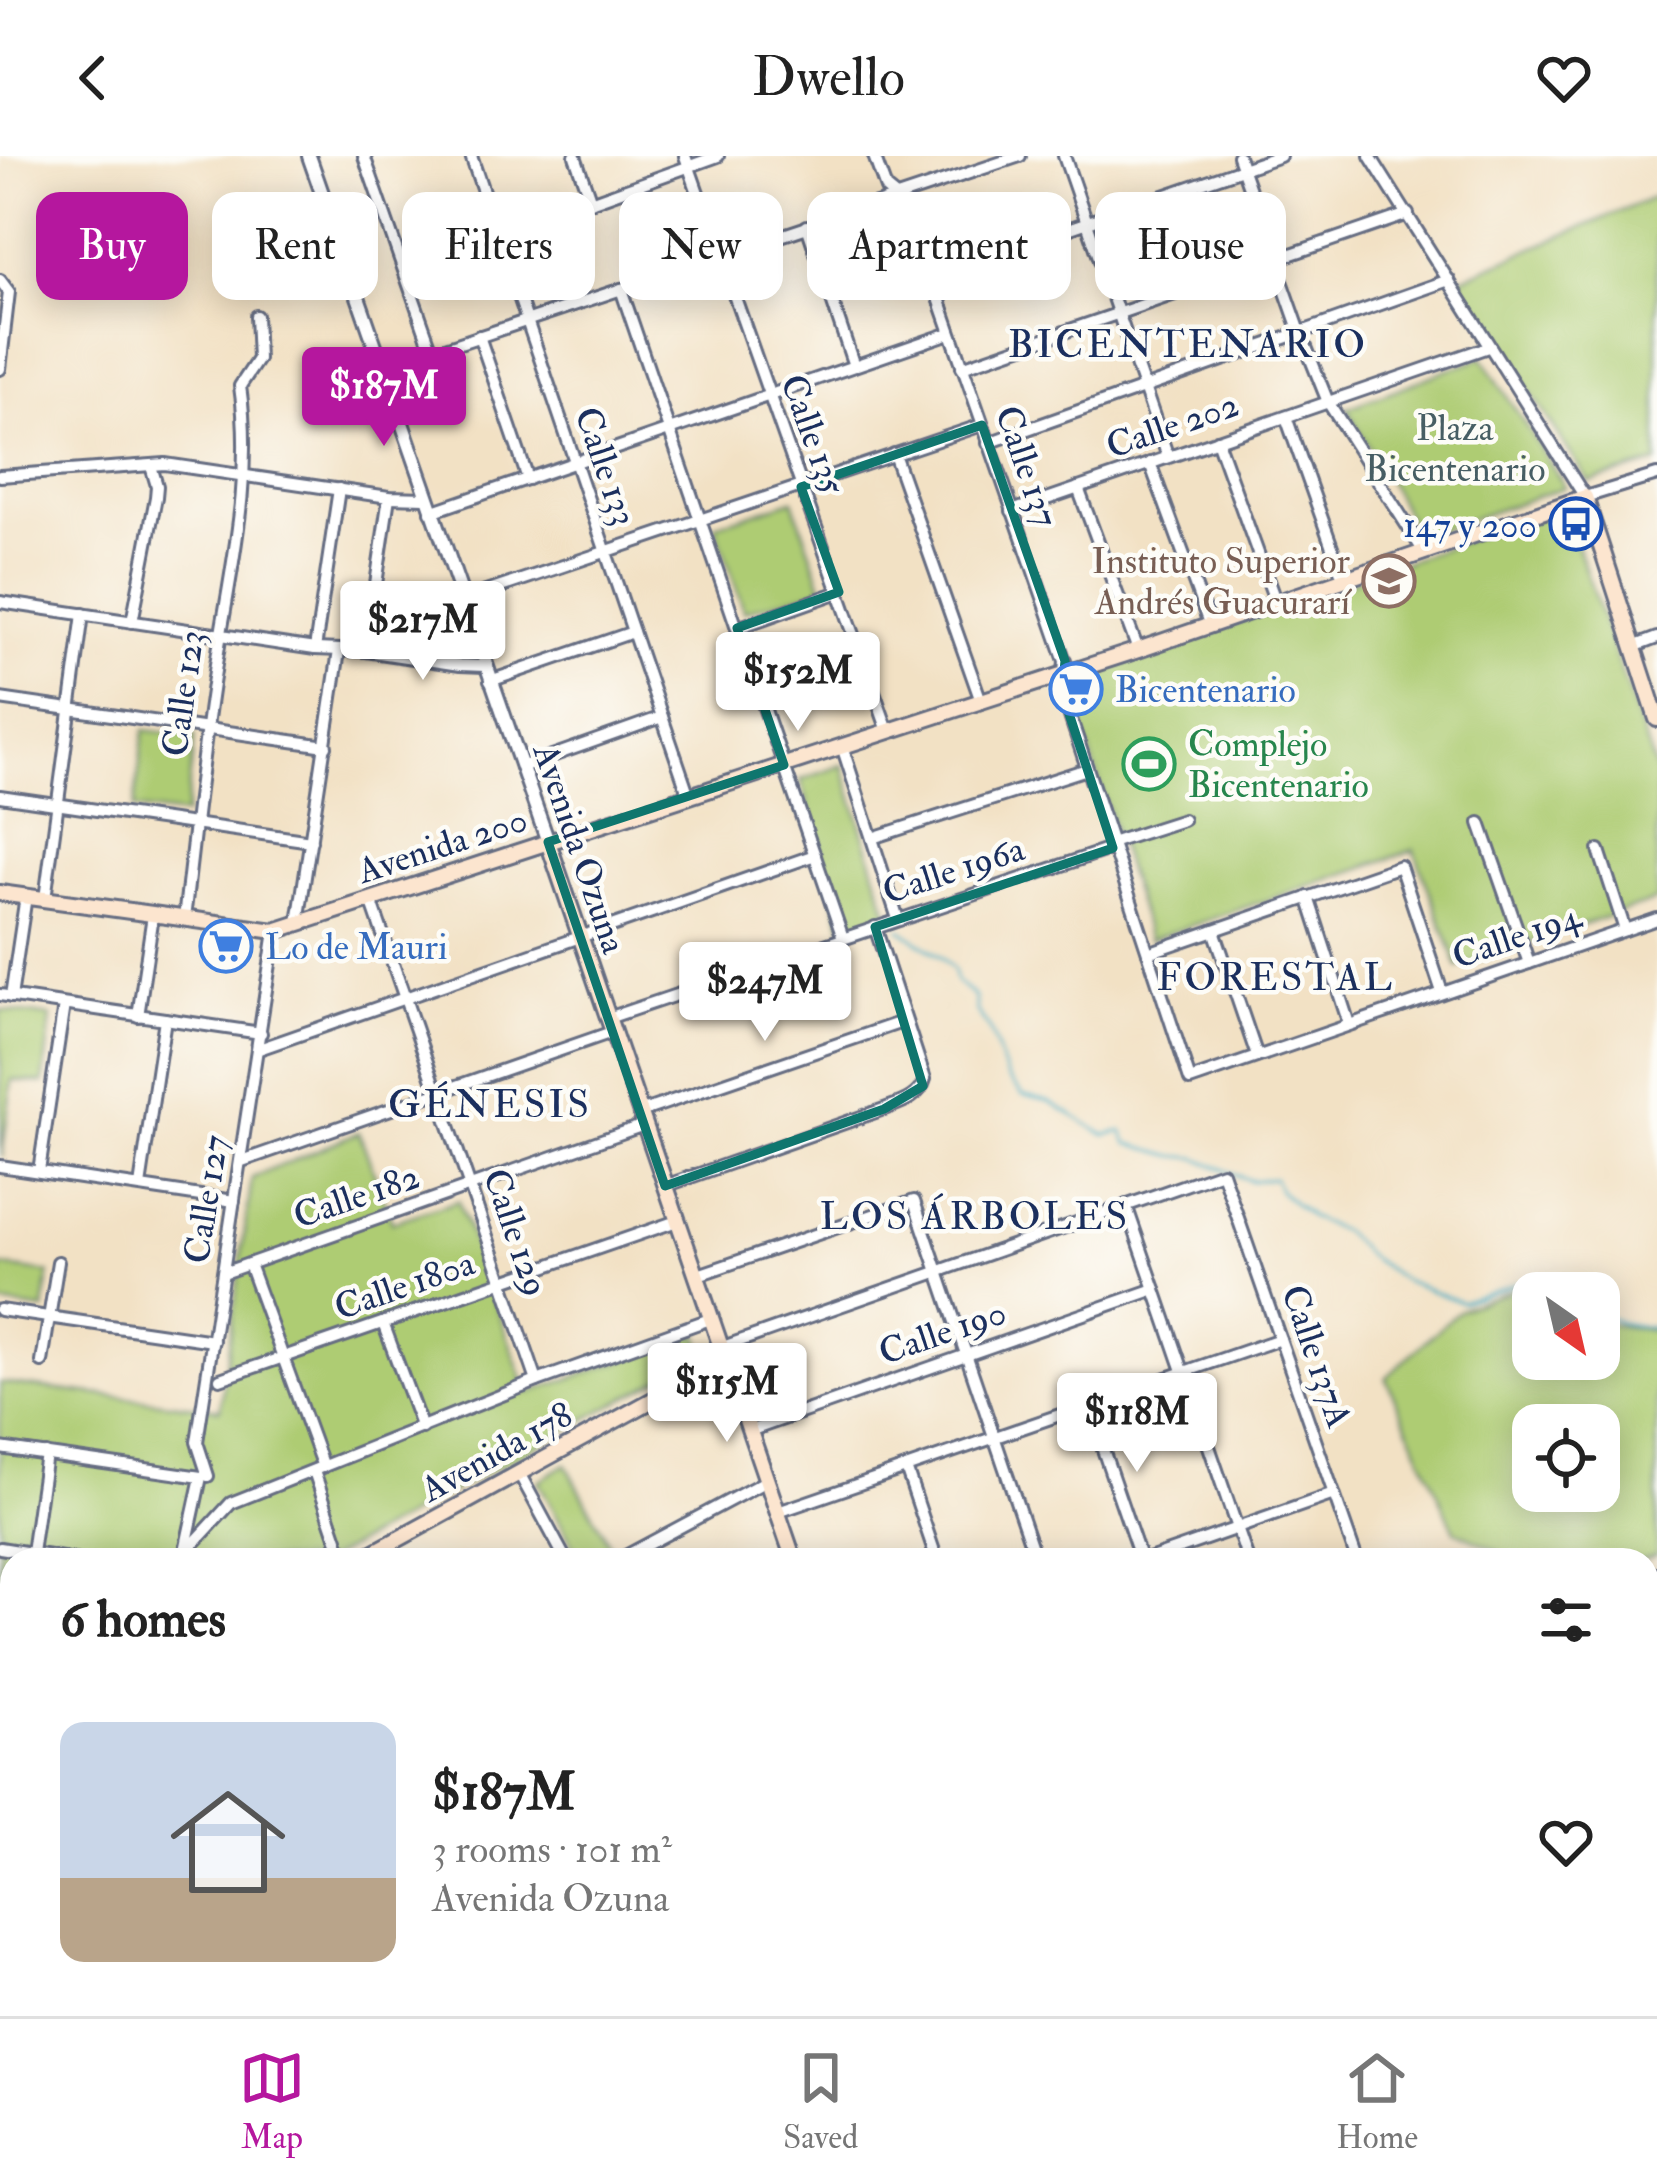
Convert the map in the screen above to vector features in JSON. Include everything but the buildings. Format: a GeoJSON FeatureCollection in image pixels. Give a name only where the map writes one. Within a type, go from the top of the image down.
{"type":"FeatureCollection","features":[{"type":"Feature","properties":{"kind":"main road","name":"Avenida 200"},"geometry":{"type":"LineString","coordinates":[[275,931],[1064,675],[1585,497]]}},
{"type":"Feature","properties":{"kind":"main road"},"geometry":{"type":"LineString","coordinates":[[1585,497],[1657,719]]}},
{"type":"Feature","properties":{"kind":"main road","name":"Avenida Ozuna"},"geometry":{"type":"LineString","coordinates":[[548,842],[790,1548]]}},
{"type":"Feature","properties":{"kind":"main road"},"geometry":{"type":"LineString","coordinates":[[0,892],[275,931]]}},
{"type":"Feature","properties":{"kind":"main road","name":"Avenida 178"},"geometry":{"type":"LineString","coordinates":[[382,1548],[722,1355]]}},
{"type":"Feature","properties":{"kind":"street","name":"Avenida Ozuna"},"geometry":{"type":"LineString","coordinates":[[309,156],[548,842]]}},
{"type":"Feature","properties":{"kind":"street"},"geometry":{"type":"LineString","coordinates":[[364,156],[402,263]]}},
{"type":"Feature","properties":{"kind":"street","name":"Calle 133"},"geometry":{"type":"LineString","coordinates":[[471,156],[484,192]]}},
{"type":"Feature","properties":{"kind":"street"},"geometry":{"type":"LineString","coordinates":[[575,156],[588,192]]}},
{"type":"Feature","properties":{"kind":"street"},"geometry":{"type":"LineString","coordinates":[[595,200],[687,161],[718,156]]}},
{"type":"Feature","properties":{"kind":"street","name":"Calle 137"},"geometry":{"type":"LineString","coordinates":[[874,156],[889,192]]}},
{"type":"Feature","properties":{"kind":"street"},"geometry":{"type":"LineString","coordinates":[[914,192],[1021,156]]}},
{"type":"Feature","properties":{"kind":"street"},"geometry":{"type":"LineString","coordinates":[[1064,156],[1168,457]]}},
{"type":"Feature","properties":{"kind":"street"},"geometry":{"type":"LineString","coordinates":[[1071,228],[1241,162],[1280,156]]}},
{"type":"Feature","properties":{"kind":"street"},"geometry":{"type":"LineString","coordinates":[[1370,156],[1585,497],[1657,475]]}},
{"type":"Feature","properties":{"kind":"street","name":"Calle 135"},"geometry":{"type":"LineString","coordinates":[[687,161],[698,192]]}},
{"type":"Feature","properties":{"kind":"street"},"geometry":{"type":"LineString","coordinates":[[1241,162],[1251,192]]}},
{"type":"Feature","properties":{"kind":"street"},"geometry":{"type":"LineString","coordinates":[[1286,257],[1408,214]]}},
{"type":"Feature","properties":{"kind":"street"},"geometry":{"type":"LineString","coordinates":[[783,234],[807,226]]}},
{"type":"Feature","properties":{"kind":"street"},"geometry":{"type":"LineString","coordinates":[[0,280],[9,292],[0,369]]}},
{"type":"Feature","properties":{"kind":"street"},"geometry":{"type":"LineString","coordinates":[[988,442],[1449,280]]}},
{"type":"Feature","properties":{"kind":"street"},"geometry":{"type":"LineString","coordinates":[[319,390],[619,290]]}},
{"type":"Feature","properties":{"kind":"street"},"geometry":{"type":"LineString","coordinates":[[1286,292],[1328,402],[1424,552]]}},
{"type":"Feature","properties":{"kind":"street"},"geometry":{"type":"LineString","coordinates":[[415,300],[432,351]]}},
{"type":"Feature","properties":{"kind":"street","name":"Calle 133"},"geometry":{"type":"LineString","coordinates":[[519,300],[689,796]]}},
{"type":"Feature","properties":{"kind":"street"},"geometry":{"type":"LineString","coordinates":[[625,300],[843,938]]}},
{"type":"Feature","properties":{"kind":"street","name":"Calle 135"},"geometry":{"type":"LineString","coordinates":[[736,300],[887,731]]}},
{"type":"Feature","properties":{"kind":"street"},"geometry":{"type":"LineString","coordinates":[[832,300],[854,366]]}},
{"type":"Feature","properties":{"kind":"street","name":"Calle 137"},"geometry":{"type":"LineString","coordinates":[[939,300],[1065,661],[1062,692],[1190,1080]]}},
{"type":"Feature","properties":{"kind":"street"},"geometry":{"type":"LineString","coordinates":[[962,367],[1159,300]]}},
{"type":"Feature","properties":{"kind":"street","name":"Calle 123"},"geometry":{"type":"LineString","coordinates":[[184,919],[206,728],[245,475],[246,426],[240,386],[258,358],[256,316]]}},
{"type":"Feature","properties":{"kind":"street"},"geometry":{"type":"LineString","coordinates":[[0,476],[165,464],[429,505],[528,479],[950,333]]}},
{"type":"Feature","properties":{"kind":"street"},"geometry":{"type":"LineString","coordinates":[[479,335],[528,479]]}},
{"type":"Feature","properties":{"kind":"street","name":"Calle 202"},"geometry":{"type":"LineString","coordinates":[[1012,511],[1488,347]]}},
{"type":"Feature","properties":{"kind":"street"},"geometry":{"type":"LineString","coordinates":[[1286,417],[1343,578]]}},
{"type":"Feature","properties":{"kind":"street"},"geometry":{"type":"LineString","coordinates":[[462,600],[982,425]]}},
{"type":"Feature","properties":{"kind":"street"},"geometry":{"type":"LineString","coordinates":[[1217,440],[1276,603]]}},
{"type":"Feature","properties":{"kind":"street"},"geometry":{"type":"LineString","coordinates":[[894,454],[981,701]]}},
{"type":"Feature","properties":{"kind":"street"},"geometry":{"type":"LineString","coordinates":[[1150,463],[1210,626]]}},
{"type":"Feature","properties":{"kind":"street"},"geometry":{"type":"LineString","coordinates":[[132,622],[158,486],[151,466]]}},
{"type":"Feature","properties":{"kind":"street"},"geometry":{"type":"LineString","coordinates":[[1078,488],[1138,650]]}},
{"type":"Feature","properties":{"kind":"street"},"geometry":{"type":"LineString","coordinates":[[315,649],[339,489]]}},
{"type":"Feature","properties":{"kind":"street"},"geometry":{"type":"LineString","coordinates":[[366,651],[389,496]]}},
{"type":"Feature","properties":{"kind":"street"},"geometry":{"type":"LineString","coordinates":[[737,628],[839,592]]}},
{"type":"Feature","properties":{"kind":"street"},"geometry":{"type":"LineString","coordinates":[[0,602],[315,649],[485,665]]}},
{"type":"Feature","properties":{"kind":"street"},"geometry":{"type":"LineString","coordinates":[[45,899],[83,614]]}},
{"type":"Feature","properties":{"kind":"street"},"geometry":{"type":"LineString","coordinates":[[490,681],[633,632]]}},
{"type":"Feature","properties":{"kind":"street"},"geometry":{"type":"LineString","coordinates":[[1633,647],[1657,638]]}},
{"type":"Feature","properties":{"kind":"street"},"geometry":{"type":"LineString","coordinates":[[298,923],[339,651]]}},
{"type":"Feature","properties":{"kind":"street"},"geometry":{"type":"LineString","coordinates":[[0,699],[326,746]]}},
{"type":"Feature","properties":{"kind":"street"},"geometry":{"type":"LineString","coordinates":[[520,767],[662,717]]}},
{"type":"Feature","properties":{"kind":"street"},"geometry":{"type":"LineString","coordinates":[[842,746],[898,919]]}},
{"type":"Feature","properties":{"kind":"street"},"geometry":{"type":"LineString","coordinates":[[872,838],[1087,769]]}},
{"type":"Feature","properties":{"kind":"street"},"geometry":{"type":"LineString","coordinates":[[0,796],[310,841]]}},
{"type":"Feature","properties":{"kind":"street","name":"Calle 196a"},"geometry":{"type":"LineString","coordinates":[[242,1161],[437,1093],[843,938],[1183,820]]}},
{"type":"Feature","properties":{"kind":"street"},"geometry":{"type":"LineString","coordinates":[[1480,823],[1529,963]]}},
{"type":"Feature","properties":{"kind":"street"},"geometry":{"type":"LineString","coordinates":[[1599,850],[1625,930]]}},
{"type":"Feature","properties":{"kind":"street"},"geometry":{"type":"LineString","coordinates":[[259,1049],[815,855]]}},
{"type":"Feature","properties":{"kind":"street"},"geometry":{"type":"LineString","coordinates":[[1148,952],[1400,866],[1442,992]]}},
{"type":"Feature","properties":{"kind":"street"},"geometry":{"type":"LineString","coordinates":[[26,896],[5,996],[261,1033]]}},
{"type":"Feature","properties":{"kind":"street"},"geometry":{"type":"LineString","coordinates":[[1308,897],[1348,1024]]}},
{"type":"Feature","properties":{"kind":"street","name":"Calle 129"},"geometry":{"type":"LineString","coordinates":[[370,900],[537,1381]]}},
{"type":"Feature","properties":{"kind":"street"},"geometry":{"type":"LineString","coordinates":[[138,1016],[153,915]]}},
{"type":"Feature","properties":{"kind":"street","name":"Calle 194"},"geometry":{"type":"LineString","coordinates":[[1190,1080],[1657,919]]}},
{"type":"Feature","properties":{"kind":"street"},"geometry":{"type":"LineString","coordinates":[[664,1186],[918,1093],[925,1079],[875,927]]}},
{"type":"Feature","properties":{"kind":"street"},"geometry":{"type":"LineString","coordinates":[[1214,930],[1257,1056]]}},
{"type":"Feature","properties":{"kind":"street","name":"Calle 127"},"geometry":{"type":"LineString","coordinates":[[208,1476],[197,1442],[275,931]]}},
{"type":"Feature","properties":{"kind":"street"},"geometry":{"type":"LineString","coordinates":[[39,1171],[64,1005]]}},
{"type":"Feature","properties":{"kind":"street"},"geometry":{"type":"LineString","coordinates":[[140,1186],[165,1019]]}},
{"type":"Feature","properties":{"kind":"street","name":"Calle 182"},"geometry":{"type":"LineString","coordinates":[[223,1273],[470,1186],[905,1021]]}},
{"type":"Feature","properties":{"kind":"street","name":"Calle 182"},"geometry":{"type":"LineString","coordinates":[[0,1166],[234,1201]]}},
{"type":"Feature","properties":{"kind":"street","name":"Calle 137A"},"geometry":{"type":"LineString","coordinates":[[1126,1205],[1222,1172],[1353,1548]]}},
{"type":"Feature","properties":{"kind":"street"},"geometry":{"type":"LineString","coordinates":[[695,1276],[914,1201],[1032,1548]]}},
{"type":"Feature","properties":{"kind":"street"},"geometry":{"type":"LineString","coordinates":[[722,1355],[937,1271],[1126,1205],[1244,1548]]}},
{"type":"Feature","properties":{"kind":"street","name":"Calle 180a"},"geometry":{"type":"LineString","coordinates":[[220,1379],[677,1221]]}},
{"type":"Feature","properties":{"kind":"street"},"geometry":{"type":"LineString","coordinates":[[42,1362],[58,1262]]}},
{"type":"Feature","properties":{"kind":"street"},"geometry":{"type":"LineString","coordinates":[[249,1264],[284,1358],[341,1548]]}},
{"type":"Feature","properties":{"kind":"street","name":"Calle 190"},"geometry":{"type":"LineString","coordinates":[[749,1431],[1155,1289]]}},
{"type":"Feature","properties":{"kind":"street"},"geometry":{"type":"LineString","coordinates":[[0,1310],[213,1341]]}},
{"type":"Feature","properties":{"kind":"street"},"geometry":{"type":"LineString","coordinates":[[191,1548],[231,1503],[537,1381],[710,1319]]}},
{"type":"Feature","properties":{"kind":"street"},"geometry":{"type":"LineString","coordinates":[[383,1323],[422,1428]]}},
{"type":"Feature","properties":{"kind":"street"},"geometry":{"type":"LineString","coordinates":[[778,1513],[1280,1339]]}},
{"type":"Feature","properties":{"kind":"street"},"geometry":{"type":"LineString","coordinates":[[1088,1406],[1139,1548]]}},
{"type":"Feature","properties":{"kind":"street"},"geometry":{"type":"LineString","coordinates":[[0,1448],[201,1477],[186,1548]]}},
{"type":"Feature","properties":{"kind":"street"},"geometry":{"type":"LineString","coordinates":[[33,1548],[46,1454]]}},
{"type":"Feature","properties":{"kind":"street"},"geometry":{"type":"LineString","coordinates":[[906,1468],[933,1548]]}},
{"type":"Feature","properties":{"kind":"street"},"geometry":{"type":"LineString","coordinates":[[519,1473],[560,1548]]}},
{"type":"Feature","properties":{"kind":"street"},"geometry":{"type":"LineString","coordinates":[[640,1548],[766,1481]]}},
{"type":"Feature","properties":{"kind":"street"},"geometry":{"type":"LineString","coordinates":[[1178,1548],[1334,1495]]}},
{"type":"Feature","properties":{"kind":"highlighted area"},"geometry":{"type":"Polygon","coordinates":[[[982,425],[1065,661],[1062,692],[1113,848],[875,927],[923,1086],[884,1109],[665,1186],[548,842],[784,765],[737,628],[839,592],[801,487],[982,425]]]}},
{"type":"Feature","properties":{"kind":"green space"},"geometry":{"type":"Polygon","coordinates":[[[1657,196],[1657,463],[1589,482],[1457,280],[1657,196]]]}},
{"type":"Feature","properties":{"kind":"green space","name":"Plaza Bicentenario"},"geometry":{"type":"Polygon","coordinates":[[[1482,357],[1565,487],[1419,537],[1347,408],[1482,357]]]}},
{"type":"Feature","properties":{"kind":"green space"},"geometry":{"type":"Polygon","coordinates":[[[793,500],[823,588],[744,611],[715,525],[793,500]]]}},
{"type":"Feature","properties":{"kind":"green space"},"geometry":{"type":"Polygon","coordinates":[[[1563,506],[1657,775],[1657,900],[1458,967],[1414,850],[1149,940],[1068,682],[1563,506]]]}},
{"type":"Feature","properties":{"kind":"green space"},"geometry":{"type":"Polygon","coordinates":[[[144,730],[195,736],[185,815],[134,809],[144,730]]]}},
{"type":"Feature","properties":{"kind":"green space"},"geometry":{"type":"Polygon","coordinates":[[[843,765],[889,917],[844,933],[801,780],[843,765]]]}},
{"type":"Feature","properties":{"kind":"green space"},"geometry":{"type":"Polygon","coordinates":[[[0,1010],[51,1017],[43,1083],[12,1080],[2,1157],[0,1010]]]}},
{"type":"Feature","properties":{"kind":"green space"},"geometry":{"type":"Polygon","coordinates":[[[359,1132],[392,1222],[458,1201],[528,1393],[699,1334],[704,1355],[349,1548],[0,1548],[0,1383],[220,1409],[252,1178],[359,1132]]]}},
{"type":"Feature","properties":{"kind":"green space"},"geometry":{"type":"Polygon","coordinates":[[[0,1266],[49,1273],[44,1310],[0,1304],[0,1266]]]}},
{"type":"Feature","properties":{"kind":"green space"},"geometry":{"type":"Polygon","coordinates":[[[1512,1290],[1512,1380],[1620,1380],[1620,1326],[1657,1331],[1657,1548],[1491,1548],[1455,1531],[1386,1378],[1460,1309],[1512,1290]]]}},
{"type":"Feature","properties":{"kind":"green space"},"geometry":{"type":"Polygon","coordinates":[[[566,1464],[611,1548],[574,1548],[538,1481],[566,1464]]]}},
{"type":"Feature","properties":{"kind":"waterway"},"geometry":{"type":"LineString","coordinates":[[900,929],[940,956],[953,969],[956,981],[975,997],[977,1012],[989,1028],[1007,1077],[1023,1095],[1049,1101],[1105,1135],[1122,1131],[1128,1143],[1197,1158],[1251,1181],[1274,1178],[1279,1191],[1312,1218],[1344,1232],[1403,1280],[1461,1302],[1512,1285]]}},
{"type":"Feature","properties":{"kind":"waterway"},"geometry":{"type":"LineString","coordinates":[[1620,1323],[1657,1326]]}},
{"type":"Feature","properties":{"kind":"place","name":"147 y 200"},"geometry":{"type":"Point","coordinates":[1576,524]}},
{"type":"Feature","properties":{"kind":"place","name":"Instituto Superior Andrés Guacurarí"},"geometry":{"type":"Point","coordinates":[1389,581]}},
{"type":"Feature","properties":{"kind":"place","name":"Bicentenario"},"geometry":{"type":"Point","coordinates":[1076,689]}},
{"type":"Feature","properties":{"kind":"place","name":"Complejo Bicentenario"},"geometry":{"type":"Point","coordinates":[1149,764]}},
{"type":"Feature","properties":{"kind":"place","name":"Lo de Mauri"},"geometry":{"type":"Point","coordinates":[226,946]}},
{"type":"Feature","properties":{"kind":"district","name":"BICENTENARIO"},"geometry":{"type":"Point","coordinates":[1188,343]}},
{"type":"Feature","properties":{"kind":"district","name":"FORESTAL"},"geometry":{"type":"Point","coordinates":[1276,976]}},
{"type":"Feature","properties":{"kind":"district","name":"GÉNESIS"},"geometry":{"type":"Point","coordinates":[490,1103]}},
{"type":"Feature","properties":{"kind":"district","name":"LOS ÁRBOLES"},"geometry":{"type":"Point","coordinates":[975,1215]}}]}
